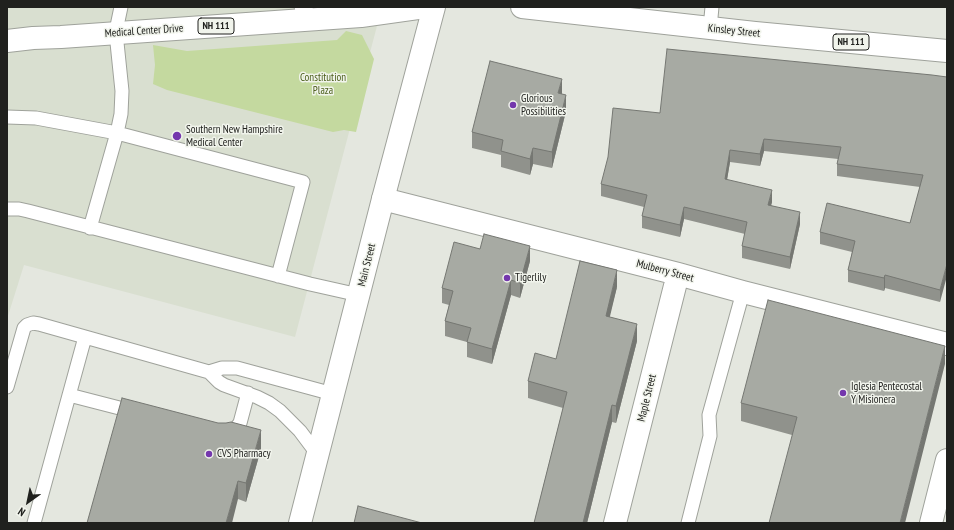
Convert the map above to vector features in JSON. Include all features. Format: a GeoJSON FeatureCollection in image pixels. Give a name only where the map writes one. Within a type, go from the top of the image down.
{"type":"FeatureCollection","features":[{"type":"Feature","properties":{"kind":"main road","name":"Medical Center Drive"},"geometry":{"type":"LineString","coordinates":[[7,41],[116,33],[308,13],[344,12],[361,16],[424,7]]}},
{"type":"Feature","properties":{"kind":"main road","name":"Main Street"},"geometry":{"type":"LineString","coordinates":[[300,523],[434,7]]}},
{"type":"Feature","properties":{"kind":"main road","name":"Kinsley Street"},"geometry":{"type":"LineString","coordinates":[[522,7],[711,17],[947,51]]}},
{"type":"Feature","properties":{"kind":"main road","name":"Mulberry Street"},"geometry":{"type":"LineString","coordinates":[[383,199],[947,344]]}},
{"type":"Feature","properties":{"kind":"main road","name":"Maple Street"},"geometry":{"type":"LineString","coordinates":[[615,523],[678,274]]}},
{"type":"Feature","properties":{"kind":"main road"},"geometry":{"type":"LineString","coordinates":[[931,523],[947,460]]}},
{"type":"Feature","properties":{"kind":"lane"},"geometry":{"type":"LineString","coordinates":[[90,228],[121,114],[122,91],[116,33],[121,7]]}},
{"type":"Feature","properties":{"kind":"lane"},"geometry":{"type":"LineString","coordinates":[[7,117],[36,118],[117,133],[303,182],[278,276]]}},
{"type":"Feature","properties":{"kind":"lane"},"geometry":{"type":"LineString","coordinates":[[7,209],[28,211],[278,276],[359,295]]}},
{"type":"Feature","properties":{"kind":"lane"},"geometry":{"type":"LineString","coordinates":[[688,523],[710,436],[709,415],[743,292]]}},
{"type":"Feature","properties":{"kind":"lane"},"geometry":{"type":"LineString","coordinates":[[7,386],[24,328],[33,323],[39,324],[209,372],[224,385],[257,397],[280,411],[300,431],[318,455]]}},
{"type":"Feature","properties":{"kind":"lane"},"geometry":{"type":"LineString","coordinates":[[34,523],[85,337]]}},
{"type":"Feature","properties":{"kind":"lane"},"geometry":{"type":"LineString","coordinates":[[209,372],[222,368],[237,368],[334,394]]}},
{"type":"Feature","properties":{"kind":"lane"},"geometry":{"type":"LineString","coordinates":[[212,432],[226,434],[236,428],[240,423],[248,393]]}},
{"type":"Feature","properties":{"kind":"lane"},"geometry":{"type":"LineString","coordinates":[[68,395],[144,414]]}},
{"type":"Feature","properties":{"kind":"shaded area","name":"Southern New Hampshire Medical Center"},"geometry":{"type":"Polygon","coordinates":[[[7,7],[382,7],[295,337],[24,265],[7,319],[7,7]]]}},
{"type":"Feature","properties":{"kind":"green space","name":"Constitution Plaza"},"geometry":{"type":"Polygon","coordinates":[[[346,31],[362,35],[374,59],[356,132],[344,130],[333,132],[167,90],[153,84],[155,65],[153,45],[187,51],[337,40],[346,31]]]}},
{"type":"Feature","properties":{"kind":"building"},"geometry":{"type":"Polygon","coordinates":[[[667,49],[947,77],[947,264],[940,290],[885,275],[884,278],[848,270],[855,241],[820,232],[827,203],[910,223],[923,175],[837,164],[841,147],[764,139],[760,154],[730,150],[725,179],[772,190],[768,205],[800,212],[790,257],[742,246],[747,222],[684,207],[680,225],[642,216],[647,195],[601,184],[608,157],[613,108],[660,113],[667,49]]]}},
{"type":"Feature","properties":{"kind":"building"},"geometry":{"type":"Polygon","coordinates":[[[490,61],[562,79],[558,93],[566,95],[552,152],[533,148],[530,159],[501,151],[503,140],[472,132],[490,61]]]}},
{"type":"Feature","properties":{"kind":"building"},"geometry":{"type":"Polygon","coordinates":[[[484,234],[530,246],[520,283],[511,280],[492,349],[467,342],[471,328],[445,321],[453,291],[442,288],[454,242],[480,249],[484,234]]]}},
{"type":"Feature","properties":{"kind":"building"},"geometry":{"type":"Polygon","coordinates":[[[580,261],[617,270],[606,316],[637,324],[616,406],[612,405],[583,523],[534,523],[567,392],[528,381],[535,353],[556,359],[580,261]]]}},
{"type":"Feature","properties":{"kind":"building","name":"Iglesia Pentecostal Y Misionera"},"geometry":{"type":"Polygon","coordinates":[[[768,300],[945,346],[900,523],[769,523],[797,417],[741,403],[768,300]]]}},
{"type":"Feature","properties":{"kind":"building","name":"CVS Pharmacy"},"geometry":{"type":"Polygon","coordinates":[[[122,398],[218,423],[231,422],[261,430],[246,483],[238,481],[226,523],[87,523],[122,398]]]}},
{"type":"Feature","properties":{"kind":"building"},"geometry":{"type":"Polygon","coordinates":[[[358,506],[422,523],[354,523],[358,506]]]}},
{"type":"Feature","properties":{"kind":"place","name":"Glorious Possibilities"},"geometry":{"type":"Point","coordinates":[513,105]}},
{"type":"Feature","properties":{"kind":"place","name":"Southern New Hampshire Medical Center"},"geometry":{"type":"Point","coordinates":[177,136]}},
{"type":"Feature","properties":{"kind":"place","name":"Tigerlily"},"geometry":{"type":"Point","coordinates":[507,278]}},
{"type":"Feature","properties":{"kind":"place","name":"Iglesia Pentecostal Y Misionera"},"geometry":{"type":"Point","coordinates":[843,393]}},
{"type":"Feature","properties":{"kind":"place","name":"CVS Pharmacy"},"geometry":{"type":"Point","coordinates":[209,454]}}]}
